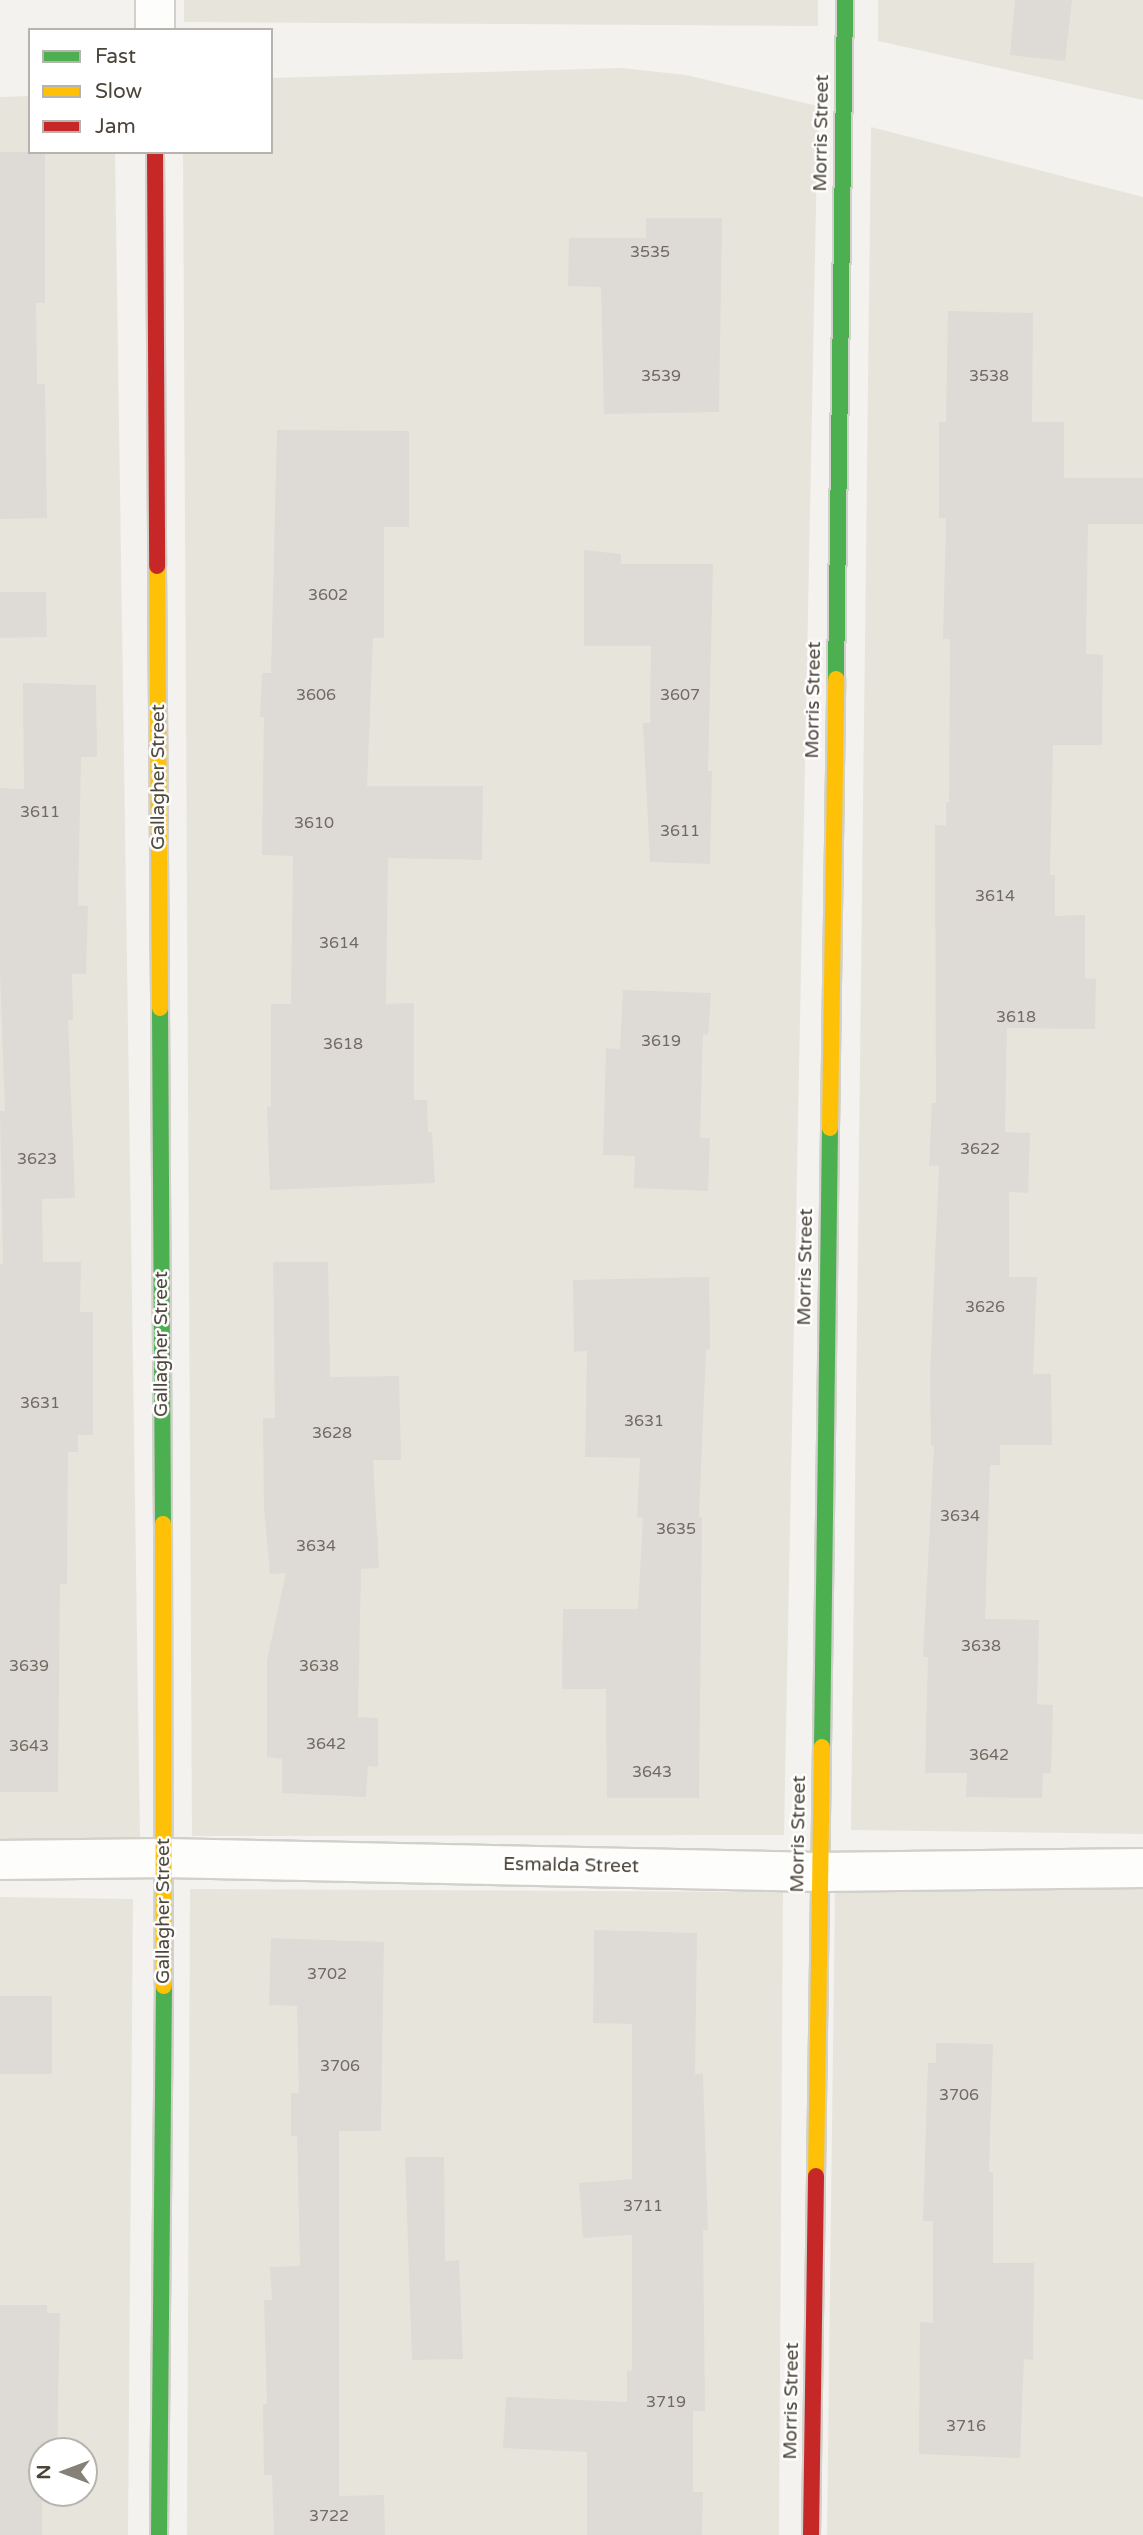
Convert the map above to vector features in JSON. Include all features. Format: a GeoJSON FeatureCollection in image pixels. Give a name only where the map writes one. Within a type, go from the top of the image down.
{"type":"FeatureCollection","features":[{"type":"Feature","properties":{"kind":"street","name":"Morris Street"},"geometry":{"type":"LineString","coordinates":[[811,2535],[845,4]]}},
{"type":"Feature","properties":{"kind":"street","name":"Gallagher Street"},"geometry":{"type":"LineString","coordinates":[[155,154],[165,1858],[159,2535]]}},
{"type":"Feature","properties":{"kind":"street","name":"Esmalda Street"},"geometry":{"type":"LineString","coordinates":[[0,1860],[165,1858],[819,1872],[1143,1868]]}},
{"type":"Feature","properties":{"kind":"shaded area"},"geometry":{"type":"Polygon","coordinates":[[[184,0],[818,0],[818,26],[184,22],[184,0]]]}},
{"type":"Feature","properties":{"kind":"shaded area"},"geometry":{"type":"Polygon","coordinates":[[[878,0],[1143,0],[1143,100],[878,41],[878,0]]]}},
{"type":"Feature","properties":{"kind":"shaded area"},"geometry":{"type":"Polygon","coordinates":[[[621,68],[686,75],[818,106],[784,1835],[192,1836],[183,154],[273,154],[273,78],[621,68]]]}},
{"type":"Feature","properties":{"kind":"shaded area"},"geometry":{"type":"Polygon","coordinates":[[[28,96],[28,154],[115,154],[140,1838],[0,1840],[0,97],[28,96]]]}},
{"type":"Feature","properties":{"kind":"shaded area"},"geometry":{"type":"Polygon","coordinates":[[[871,127],[1143,197],[1143,1834],[851,1830],[871,127]]]}},
{"type":"Feature","properties":{"kind":"shaded area"},"geometry":{"type":"Polygon","coordinates":[[[835,1884],[1143,1888],[1143,2535],[827,2535],[835,1884]]]}},
{"type":"Feature","properties":{"kind":"shaded area"},"geometry":{"type":"Polygon","coordinates":[[[190,1889],[783,1892],[779,2535],[187,2535],[190,1889]]]}},
{"type":"Feature","properties":{"kind":"shaded area"},"geometry":{"type":"Polygon","coordinates":[[[0,1897],[133,1899],[128,2535],[0,2535],[0,1897]]]}},
{"type":"Feature","properties":{"kind":"building"},"geometry":{"type":"Polygon","coordinates":[[[1015,0],[1072,0],[1065,61],[1010,55],[1015,0]]]}},
{"type":"Feature","properties":{"kind":"building"},"geometry":{"type":"Polygon","coordinates":[[[0,152],[28,152],[45,154],[45,303],[36,303],[37,384],[45,384],[47,518],[0,519],[0,152]]]}},
{"type":"Feature","properties":{"kind":"building"},"geometry":{"type":"Polygon","coordinates":[[[646,218],[722,218],[719,412],[604,414],[601,287],[568,286],[569,238],[646,238],[646,218]]]}},
{"type":"Feature","properties":{"kind":"building"},"geometry":{"type":"Polygon","coordinates":[[[948,311],[1033,313],[1032,422],[1064,422],[1064,478],[1143,478],[1143,524],[1088,524],[1086,654],[1103,655],[1102,745],[1053,745],[1050,875],[1055,875],[1055,916],[1085,915],[1085,978],[1096,979],[1095,1029],[1007,1028],[1005,1132],[1030,1133],[1028,1193],[1009,1192],[1009,1277],[1037,1277],[1033,1374],[1051,1374],[1052,1445],[1000,1445],[1000,1465],[990,1465],[985,1619],[1039,1620],[1037,1704],[1053,1705],[1051,1773],[1043,1773],[1042,1798],[966,1797],[967,1773],[925,1773],[928,1657],[923,1657],[934,1446],[931,1446],[930,1376],[939,1166],[929,1166],[932,1103],[936,1103],[935,825],[946,826],[946,802],[949,802],[950,639],[943,639],[946,518],[939,518],[939,422],[946,422],[948,311]]]}},
{"type":"Feature","properties":{"kind":"building"},"geometry":{"type":"Polygon","coordinates":[[[277,430],[409,431],[409,527],[384,527],[384,638],[373,638],[367,786],[483,786],[482,860],[388,858],[386,1004],[414,1003],[414,1100],[427,1100],[428,1133],[432,1132],[435,1183],[270,1190],[267,1107],[271,1106],[271,1004],[291,1004],[293,856],[262,855],[264,717],[260,717],[262,673],[271,673],[277,430]]]}},
{"type":"Feature","properties":{"kind":"building"},"geometry":{"type":"Polygon","coordinates":[[[584,550],[621,554],[621,564],[713,564],[708,771],[712,771],[710,864],[650,862],[643,723],[650,723],[651,646],[584,646],[584,550]]]}},
{"type":"Feature","properties":{"kind":"building"},"geometry":{"type":"Polygon","coordinates":[[[0,592],[46,592],[47,637],[0,638],[0,592]]]}},
{"type":"Feature","properties":{"kind":"building"},"geometry":{"type":"Polygon","coordinates":[[[23,683],[96,685],[97,757],[81,757],[78,905],[88,906],[86,974],[72,974],[73,1020],[68,1020],[75,1198],[42,1199],[43,1262],[81,1262],[80,1312],[93,1312],[93,1435],[78,1435],[78,1452],[68,1452],[67,1584],[60,1584],[58,1792],[0,1792],[0,1264],[3,1264],[0,1111],[5,1111],[0,973],[0,788],[24,789],[23,683]]]}},
{"type":"Feature","properties":{"kind":"building"},"geometry":{"type":"Polygon","coordinates":[[[623,990],[711,993],[708,1035],[703,1034],[700,1138],[710,1138],[708,1191],[634,1188],[635,1156],[603,1155],[606,1048],[620,1049],[623,990]]]}},
{"type":"Feature","properties":{"kind":"building"},"geometry":{"type":"Polygon","coordinates":[[[273,1262],[328,1262],[330,1377],[399,1376],[401,1460],[373,1460],[379,1568],[361,1569],[358,1717],[378,1718],[378,1767],[368,1766],[366,1797],[282,1793],[282,1759],[267,1757],[267,1660],[286,1573],[270,1574],[264,1508],[263,1418],[275,1418],[273,1262]]]}},
{"type":"Feature","properties":{"kind":"building"},"geometry":{"type":"Polygon","coordinates":[[[709,1277],[710,1349],[706,1350],[699,1517],[702,1517],[699,1798],[607,1798],[606,1689],[562,1689],[563,1609],[638,1609],[643,1517],[637,1517],[640,1458],[585,1457],[587,1351],[574,1352],[573,1280],[709,1277]]]}},
{"type":"Feature","properties":{"kind":"building"},"geometry":{"type":"Polygon","coordinates":[[[594,1930],[697,1933],[695,2074],[703,2074],[708,2230],[703,2230],[705,2411],[693,2411],[693,2492],[703,2492],[702,2535],[587,2535],[587,2452],[503,2448],[506,2397],[627,2402],[627,2371],[632,2370],[632,2235],[583,2238],[579,2183],[632,2179],[632,2024],[593,2023],[594,1930]]]}},
{"type":"Feature","properties":{"kind":"building"},"geometry":{"type":"Polygon","coordinates":[[[271,1938],[384,1942],[381,2131],[339,2131],[339,2496],[384,2495],[385,2535],[274,2535],[272,2475],[264,2475],[263,2404],[267,2404],[264,2300],[272,2300],[270,2267],[300,2266],[297,2136],[291,2136],[291,2093],[299,2093],[297,2006],[269,2005],[271,1938]]]}},
{"type":"Feature","properties":{"kind":"building"},"geometry":{"type":"Polygon","coordinates":[[[0,1996],[52,1996],[52,2074],[0,2074],[0,1996]]]}},
{"type":"Feature","properties":{"kind":"building"},"geometry":{"type":"Polygon","coordinates":[[[936,2043],[993,2044],[989,2172],[993,2172],[993,2263],[1034,2263],[1033,2360],[1024,2359],[1020,2458],[919,2454],[920,2322],[933,2323],[933,2221],[923,2221],[928,2063],[936,2063],[936,2043]]]}},
{"type":"Feature","properties":{"kind":"building"},"geometry":{"type":"Polygon","coordinates":[[[405,2157],[444,2157],[445,2261],[459,2260],[463,2359],[412,2360],[405,2157]]]}},
{"type":"Feature","properties":{"kind":"building"},"geometry":{"type":"Polygon","coordinates":[[[0,2305],[47,2305],[47,2313],[60,2313],[57,2437],[28,2437],[28,2507],[42,2507],[42,2535],[0,2535],[0,2305]]]}},
{"type":"Feature","properties":{"kind":"traffic: fast"},"geometry":{"type":"LineString","coordinates":[[836,679],[845,0]]}},
{"type":"Feature","properties":{"kind":"traffic: fast"},"geometry":{"type":"LineString","coordinates":[[160,1008],[163,1524]]}},
{"type":"Feature","properties":{"kind":"traffic: fast"},"geometry":{"type":"LineString","coordinates":[[822,1747],[830,1128]]}},
{"type":"Feature","properties":{"kind":"traffic: fast"},"geometry":{"type":"LineString","coordinates":[[159,2535],[164,1986]]}},
{"type":"Feature","properties":{"kind":"traffic: slow"},"geometry":{"type":"LineString","coordinates":[[157,566],[160,1008]]}},
{"type":"Feature","properties":{"kind":"traffic: slow"},"geometry":{"type":"LineString","coordinates":[[830,1128],[836,679]]}},
{"type":"Feature","properties":{"kind":"traffic: slow"},"geometry":{"type":"LineString","coordinates":[[163,1524],[164,1986]]}},
{"type":"Feature","properties":{"kind":"traffic: slow"},"geometry":{"type":"LineString","coordinates":[[816,2176],[822,1747]]}},
{"type":"Feature","properties":{"kind":"traffic: jam"},"geometry":{"type":"LineString","coordinates":[[155,154],[157,566]]}},
{"type":"Feature","properties":{"kind":"traffic: jam"},"geometry":{"type":"LineString","coordinates":[[811,2535],[816,2176]]}}]}
